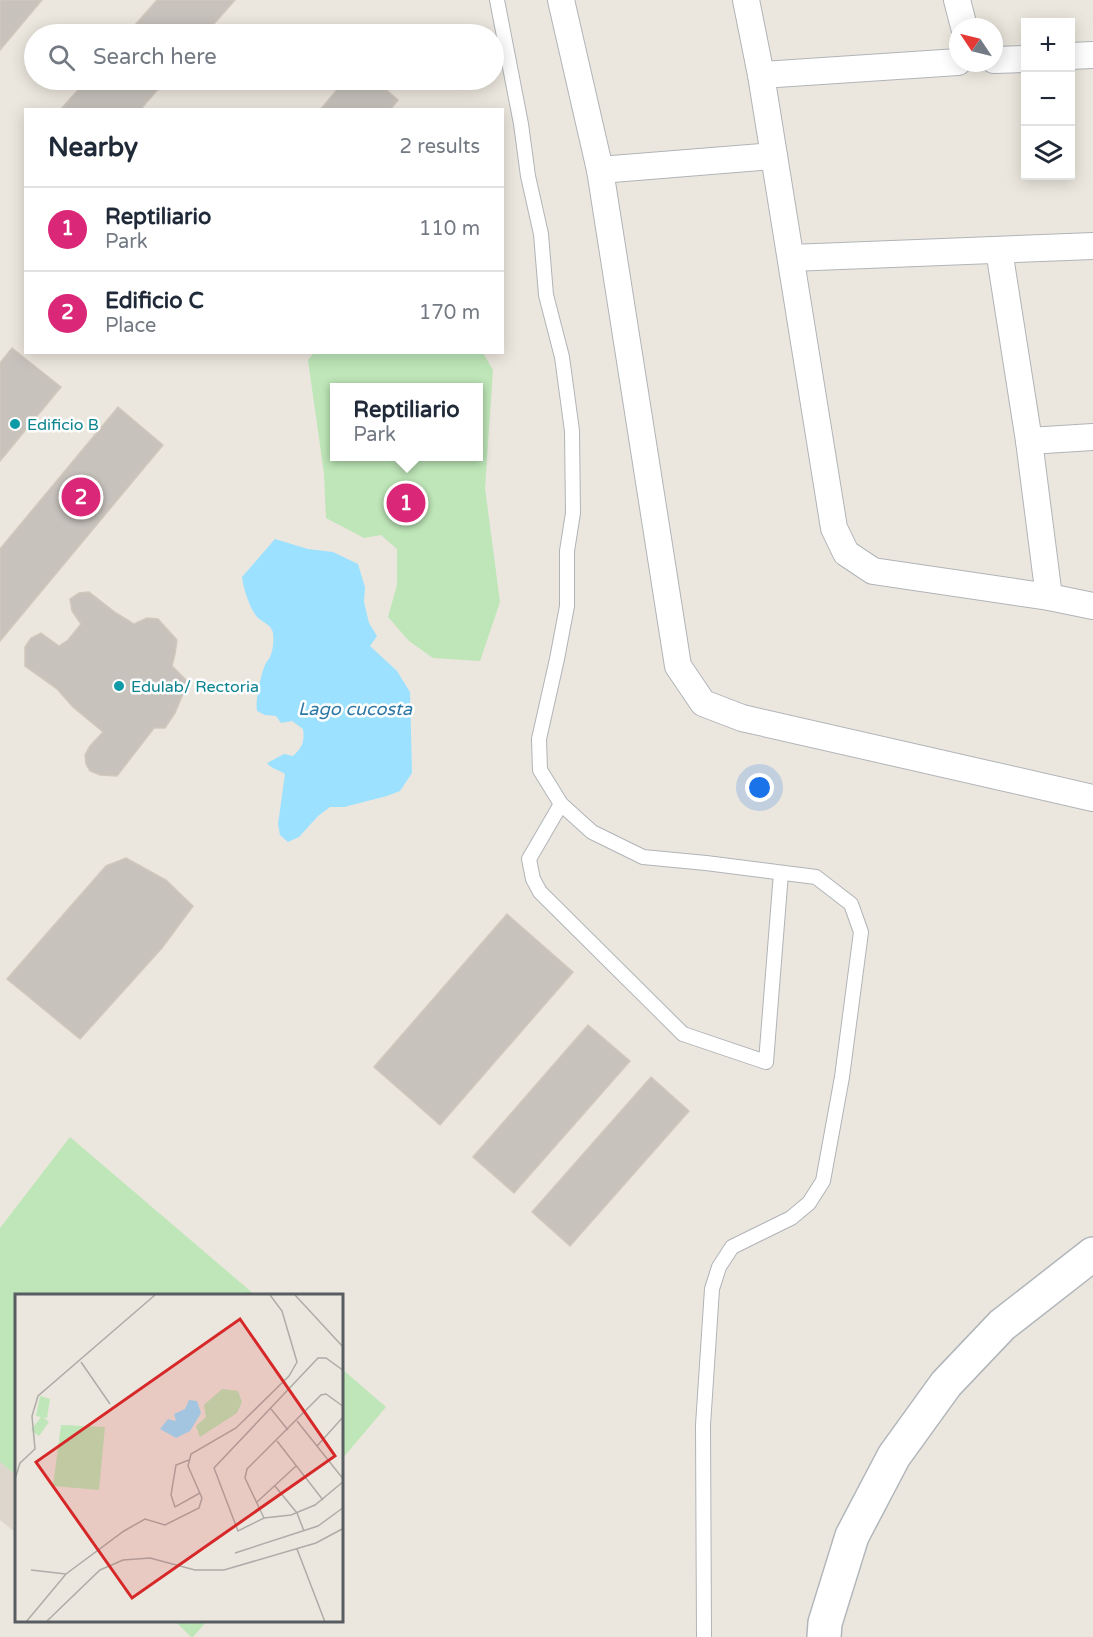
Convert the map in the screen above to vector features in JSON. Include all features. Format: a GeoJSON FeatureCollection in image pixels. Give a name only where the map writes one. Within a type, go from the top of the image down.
{"type":"FeatureCollection","features":[{"type":"Feature","properties":{"kind":"main road"},"geometry":{"type":"LineString","coordinates":[[824,1637],[825,1623],[852,1536],[894,1456],[946,1384],[1002,1325],[1093,1254]]}},
{"type":"Feature","properties":{"kind":"street"},"geometry":{"type":"LineString","coordinates":[[561,0],[600,170],[678,666],[703,703],[742,718],[1093,798]]}},
{"type":"Feature","properties":{"kind":"street"},"geometry":{"type":"LineString","coordinates":[[746,0],[761,75],[834,528],[846,553],[873,571],[1049,597],[1093,606]]}},
{"type":"Feature","properties":{"kind":"street"},"geometry":{"type":"LineString","coordinates":[[957,0],[962,18]]}},
{"type":"Feature","properties":{"kind":"street"},"geometry":{"type":"LineString","coordinates":[[1075,56],[1093,55]]}},
{"type":"Feature","properties":{"kind":"street"},"geometry":{"type":"LineString","coordinates":[[1003,59],[1021,58]]}},
{"type":"Feature","properties":{"kind":"street"},"geometry":{"type":"LineString","coordinates":[[761,75],[949,63]]}},
{"type":"Feature","properties":{"kind":"street"},"geometry":{"type":"LineString","coordinates":[[600,170],[774,156]]}},
{"type":"Feature","properties":{"kind":"street"},"geometry":{"type":"LineString","coordinates":[[791,258],[1093,246]]}},
{"type":"Feature","properties":{"kind":"street"},"geometry":{"type":"LineString","coordinates":[[999,250],[1029,441],[1049,597]]}},
{"type":"Feature","properties":{"kind":"street"},"geometry":{"type":"LineString","coordinates":[[1029,441],[1093,437]]}},
{"type":"Feature","properties":{"kind":"lane"},"geometry":{"type":"LineString","coordinates":[[497,0],[502,24]]}},
{"type":"Feature","properties":{"kind":"lane"},"geometry":{"type":"LineString","coordinates":[[504,36],[521,124],[528,176],[541,234],[546,295],[562,357],[572,431],[573,513],[567,551],[567,606],[539,739],[540,770],[561,804],[592,832],[643,857],[816,877],[851,904],[861,932],[842,1077],[823,1181],[809,1203],[791,1218],[732,1247],[719,1267],[712,1289],[703,1425],[704,1637]]}},
{"type":"Feature","properties":{"kind":"lane"},"geometry":{"type":"LineString","coordinates":[[561,804],[529,860],[533,879],[540,892],[684,1034],[766,1062],[781,873]]}},
{"type":"Feature","properties":{"kind":"shaded area"},"geometry":{"type":"Polygon","coordinates":[[[0,1462],[15,1474],[15,1532],[0,1520],[0,1462]]]}},
{"type":"Feature","properties":{"kind":"green space"},"geometry":{"type":"Polygon","coordinates":[[[313,354],[484,354],[493,370],[485,488],[500,602],[480,661],[433,658],[409,641],[388,617],[397,585],[397,549],[381,535],[364,538],[326,518],[324,474],[308,360],[313,354]]]}},
{"type":"Feature","properties":{"kind":"green space"},"geometry":{"type":"Polygon","coordinates":[[[70,1137],[254,1294],[15,1294],[15,1474],[0,1462],[0,1228],[70,1137]]]}},
{"type":"Feature","properties":{"kind":"green space"},"geometry":{"type":"Polygon","coordinates":[[[344,1371],[386,1407],[344,1457],[344,1371]]]}},
{"type":"Feature","properties":{"kind":"green space"},"geometry":{"type":"Polygon","coordinates":[[[176,1622],[206,1622],[193,1637],[176,1622]]]}},
{"type":"Feature","properties":{"kind":"water","name":"Lago cucosta"},"geometry":{"type":"Polygon","coordinates":[[[275,539],[308,549],[333,552],[358,564],[365,587],[364,602],[369,623],[377,636],[370,646],[397,671],[410,692],[412,773],[400,791],[344,807],[330,807],[318,816],[299,837],[288,842],[280,835],[278,824],[285,774],[267,763],[284,754],[293,756],[302,744],[303,729],[292,721],[281,723],[276,716],[265,715],[257,711],[263,669],[272,652],[273,633],[252,609],[242,577],[275,539]]]}},
{"type":"Feature","properties":{"kind":"building"},"geometry":{"type":"Polygon","coordinates":[[[0,0],[42,0],[0,50],[0,0]]]}},
{"type":"Feature","properties":{"kind":"building"},"geometry":{"type":"Polygon","coordinates":[[[157,0],[235,0],[214,24],[136,24],[157,0]]]}},
{"type":"Feature","properties":{"kind":"building"},"geometry":{"type":"Polygon","coordinates":[[[78,90],[157,90],[142,108],[62,108],[78,90]]]}},
{"type":"Feature","properties":{"kind":"building"},"geometry":{"type":"Polygon","coordinates":[[[337,90],[386,90],[398,100],[392,108],[322,108],[337,90]]]}},
{"type":"Feature","properties":{"kind":"building","name":"Edificio B"},"geometry":{"type":"Polygon","coordinates":[[[12,348],[61,387],[0,461],[0,363],[12,348]]]}},
{"type":"Feature","properties":{"kind":"building"},"geometry":{"type":"Polygon","coordinates":[[[118,407],[163,445],[0,641],[0,549],[118,407]]]}},
{"type":"Feature","properties":{"kind":"building","name":"Edulab/ Rectoria"},"geometry":{"type":"Polygon","coordinates":[[[89,592],[134,624],[147,618],[158,619],[177,640],[172,666],[188,682],[175,713],[165,728],[154,728],[117,776],[100,775],[90,771],[85,755],[103,732],[73,707],[57,689],[25,666],[25,647],[31,638],[41,633],[59,646],[68,640],[81,624],[72,611],[70,599],[79,593],[89,592]]]}},
{"type":"Feature","properties":{"kind":"building"},"geometry":{"type":"Polygon","coordinates":[[[126,858],[166,880],[193,906],[162,948],[80,1039],[7,979],[106,866],[126,858]]]}},
{"type":"Feature","properties":{"kind":"building"},"geometry":{"type":"Polygon","coordinates":[[[507,914],[573,972],[440,1125],[374,1067],[507,914]]]}},
{"type":"Feature","properties":{"kind":"building"},"geometry":{"type":"Polygon","coordinates":[[[588,1025],[630,1061],[514,1193],[473,1157],[588,1025]]]}},
{"type":"Feature","properties":{"kind":"building"},"geometry":{"type":"Polygon","coordinates":[[[651,1077],[689,1111],[570,1246],[532,1212],[651,1077]]]}},
{"type":"Feature","properties":{"kind":"place","name":"Edificio B"},"geometry":{"type":"Point","coordinates":[15,424]}},
{"type":"Feature","properties":{"kind":"place","name":"Edificio C"},"geometry":{"type":"Point","coordinates":[81,497]}},
{"type":"Feature","properties":{"kind":"place","name":"Reptiliario"},"geometry":{"type":"Point","coordinates":[406,503]}},
{"type":"Feature","properties":{"kind":"place","name":"Edulab/ Rectoria"},"geometry":{"type":"Point","coordinates":[119,686]}}]}
